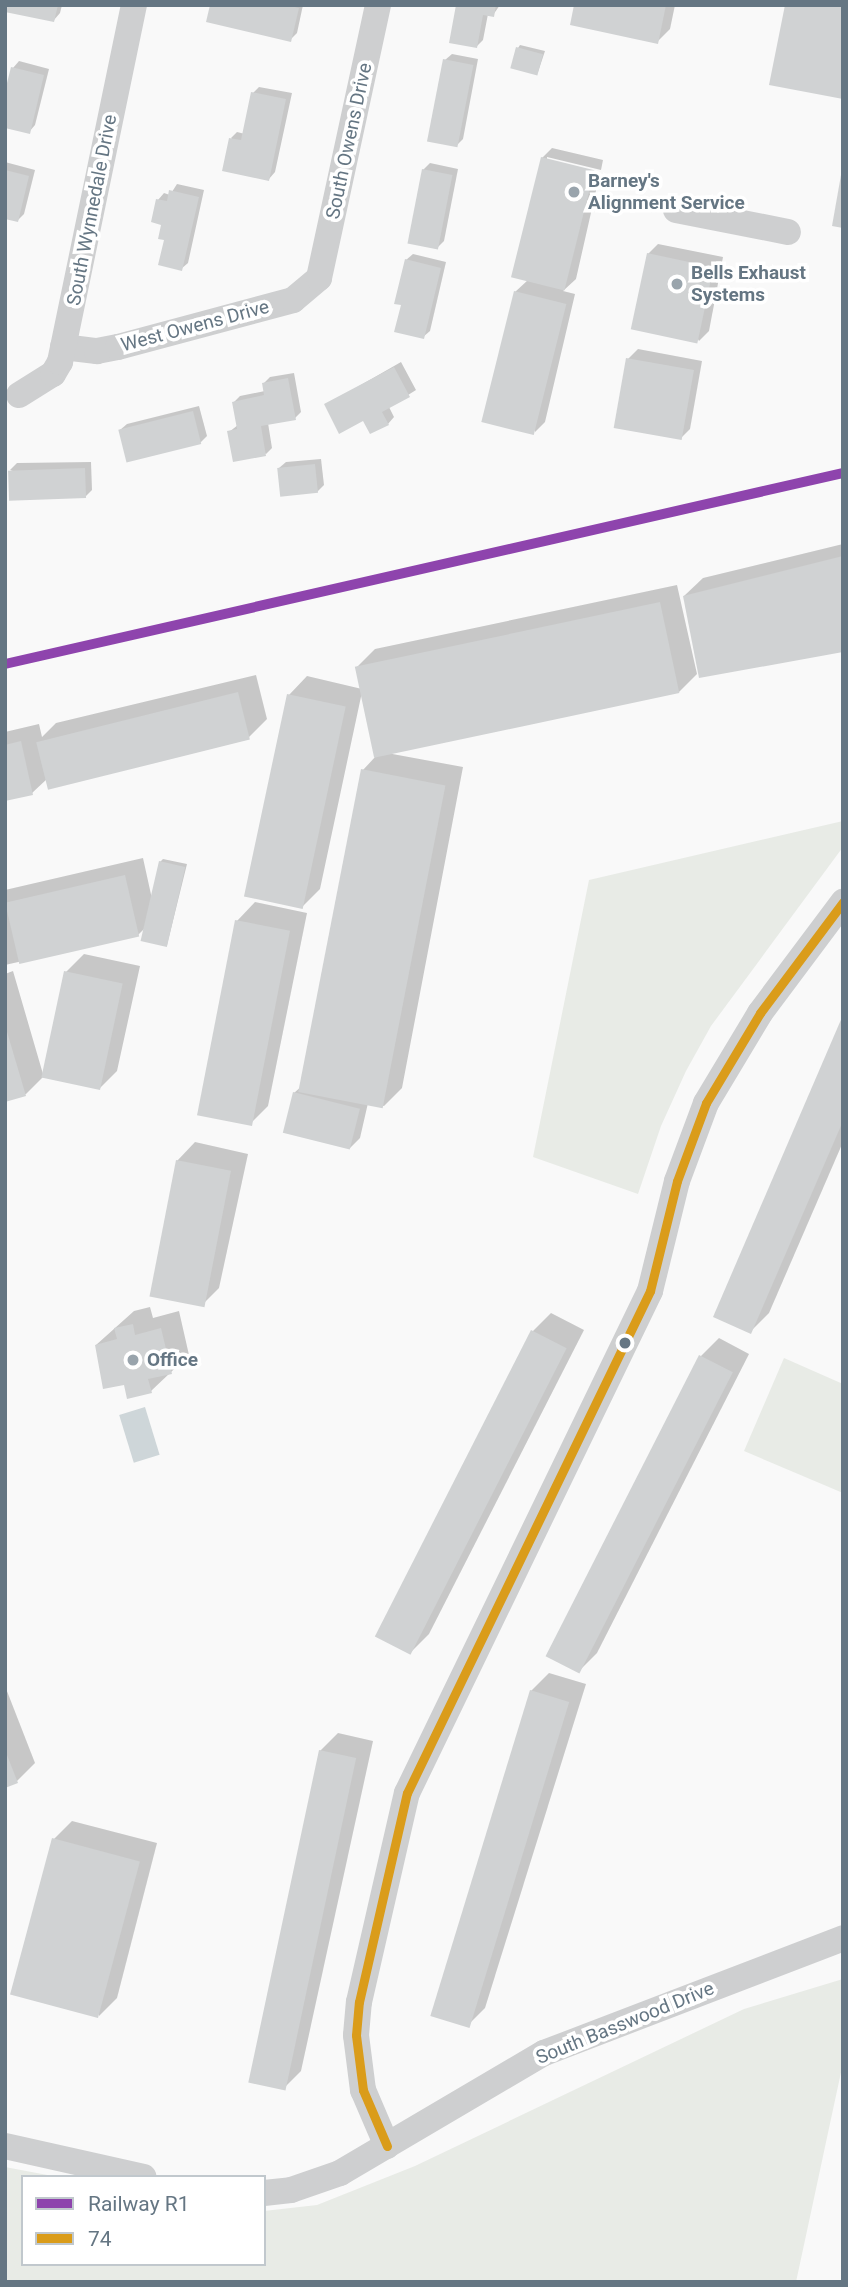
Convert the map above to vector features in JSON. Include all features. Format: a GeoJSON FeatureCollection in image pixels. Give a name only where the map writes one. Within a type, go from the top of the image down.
{"type":"FeatureCollection","features":[{"type":"Feature","properties":{"kind":"street","name":"South Wynnedale Drive"},"geometry":{"type":"LineString","coordinates":[[19,396],[53,374],[63,347],[134,5]]}},
{"type":"Feature","properties":{"kind":"street","name":"South Owens Drive"},"geometry":{"type":"LineString","coordinates":[[319,278],[378,5]]}},
{"type":"Feature","properties":{"kind":"street"},"geometry":{"type":"LineString","coordinates":[[676,210],[788,232]]}},
{"type":"Feature","properties":{"kind":"street","name":"West Owens Drive"},"geometry":{"type":"LineString","coordinates":[[63,347],[97,351],[118,347],[279,304],[292,300],[319,278]]}},
{"type":"Feature","properties":{"kind":"street"},"geometry":{"type":"LineString","coordinates":[[387,2146],[363,2090],[356,2035],[359,2002],[407,1793],[650,1291],[677,1181],[706,1102],[760,1013],[843,902]]}},
{"type":"Feature","properties":{"kind":"street","name":"South Basswood Drive"},"geometry":{"type":"LineString","coordinates":[[266,2193],[291,2190],[341,2173],[544,2053],[843,1938]]}},
{"type":"Feature","properties":{"kind":"street"},"geometry":{"type":"LineString","coordinates":[[5,2146],[135,2175]]}},
{"type":"Feature","properties":{"kind":"shaded area"},"geometry":{"type":"Polygon","coordinates":[[[843,821],[843,847],[711,1026],[686,1071],[661,1126],[638,1194],[533,1157],[589,880],[843,821]]]}},
{"type":"Feature","properties":{"kind":"shaded area"},"geometry":{"type":"Polygon","coordinates":[[[784,1358],[843,1384],[843,1493],[744,1451],[784,1358]]]}},
{"type":"Feature","properties":{"kind":"shaded area"},"geometry":{"type":"Polygon","coordinates":[[[145,1407],[160,1455],[134,1463],[119,1415],[145,1407]]]}},
{"type":"Feature","properties":{"kind":"shaded area"},"geometry":{"type":"Polygon","coordinates":[[[843,1979],[843,2063],[796,2282],[5,2282],[5,2167],[47,2175],[21,2175],[21,2266],[266,2266],[266,2211],[317,2205],[415,2166],[744,2009],[843,1979]]]}},
{"type":"Feature","properties":{"kind":"building"},"geometry":{"type":"Polygon","coordinates":[[[5,5],[58,5],[54,22],[5,12],[5,5]]]}},
{"type":"Feature","properties":{"kind":"building"},"geometry":{"type":"Polygon","coordinates":[[[210,5],[286,5],[299,8],[291,42],[206,22],[210,5]]]}},
{"type":"Feature","properties":{"kind":"building"},"geometry":{"type":"Polygon","coordinates":[[[456,5],[496,5],[494,17],[483,15],[477,48],[449,43],[456,5]]]}},
{"type":"Feature","properties":{"kind":"building"},"geometry":{"type":"Polygon","coordinates":[[[574,5],[666,5],[658,44],[570,25],[574,5]]]}},
{"type":"Feature","properties":{"kind":"building"},"geometry":{"type":"Polygon","coordinates":[[[785,5],[843,5],[843,99],[769,85],[785,5]]]}},
{"type":"Feature","properties":{"kind":"building"},"geometry":{"type":"Polygon","coordinates":[[[516,47],[543,54],[537,75],[510,68],[516,47]]]}},
{"type":"Feature","properties":{"kind":"building"},"geometry":{"type":"Polygon","coordinates":[[[443,59],[473,65],[457,147],[427,141],[443,59]]]}},
{"type":"Feature","properties":{"kind":"building"},"geometry":{"type":"Polygon","coordinates":[[[11,67],[44,75],[30,134],[5,128],[5,91],[11,67]]]}},
{"type":"Feature","properties":{"kind":"building"},"geometry":{"type":"Polygon","coordinates":[[[251,92],[286,99],[269,181],[222,171],[229,138],[241,140],[251,92]]]}},
{"type":"Feature","properties":{"kind":"building"},"geometry":{"type":"Polygon","coordinates":[[[541,157],[594,170],[564,291],[511,277],[541,157]]]}},
{"type":"Feature","properties":{"kind":"building"},"geometry":{"type":"Polygon","coordinates":[[[422,169],[452,175],[438,250],[407,244],[422,169]]]}},
{"type":"Feature","properties":{"kind":"building"},"geometry":{"type":"Polygon","coordinates":[[[5,170],[29,176],[18,222],[5,219],[5,170]]]}},
{"type":"Feature","properties":{"kind":"building"},"geometry":{"type":"Polygon","coordinates":[[[843,175],[843,228],[832,226],[843,175]]]}},
{"type":"Feature","properties":{"kind":"building"},"geometry":{"type":"Polygon","coordinates":[[[169,190],[199,197],[182,271],[158,265],[164,240],[158,239],[161,225],[151,222],[156,199],[167,201],[169,190]]]}},
{"type":"Feature","properties":{"kind":"building"},"geometry":{"type":"Polygon","coordinates":[[[647,253],[714,267],[697,343],[631,329],[647,253]]]}},
{"type":"Feature","properties":{"kind":"building"},"geometry":{"type":"Polygon","coordinates":[[[405,259],[441,268],[424,339],[394,332],[401,305],[394,304],[405,259]]]}},
{"type":"Feature","properties":{"kind":"building"},"geometry":{"type":"Polygon","coordinates":[[[514,291],[566,304],[534,435],[481,422],[514,291]]]}},
{"type":"Feature","properties":{"kind":"building"},"geometry":{"type":"Polygon","coordinates":[[[626,358],[694,370],[682,440],[614,428],[626,358]]]}},
{"type":"Feature","properties":{"kind":"building"},"geometry":{"type":"Polygon","coordinates":[[[394,367],[410,397],[382,412],[389,425],[370,434],[363,421],[339,434],[324,404],[394,367]]]}},
{"type":"Feature","properties":{"kind":"building"},"geometry":{"type":"Polygon","coordinates":[[[288,378],[296,420],[261,426],[266,456],[233,462],[227,431],[237,429],[232,402],[264,395],[262,383],[288,378]]]}},
{"type":"Feature","properties":{"kind":"building"},"geometry":{"type":"Polygon","coordinates":[[[193,411],[201,444],[127,463],[118,430],[193,411]]]}},
{"type":"Feature","properties":{"kind":"building"},"geometry":{"type":"Polygon","coordinates":[[[315,464],[318,493],[280,497],[277,468],[315,464]]]}},
{"type":"Feature","properties":{"kind":"building"},"geometry":{"type":"Polygon","coordinates":[[[85,468],[86,498],[9,501],[8,471],[85,468]]]}},
{"type":"Feature","properties":{"kind":"building"},"geometry":{"type":"Polygon","coordinates":[[[843,556],[843,652],[699,678],[683,596],[843,556]]]}},
{"type":"Feature","properties":{"kind":"building"},"geometry":{"type":"Polygon","coordinates":[[[660,602],[679,693],[374,758],[355,667],[660,602]]]}},
{"type":"Feature","properties":{"kind":"building"},"geometry":{"type":"Polygon","coordinates":[[[238,692],[250,740],[48,790],[36,742],[238,692]]]}},
{"type":"Feature","properties":{"kind":"building"},"geometry":{"type":"Polygon","coordinates":[[[287,694],[346,706],[303,909],[244,896],[287,694]]]}},
{"type":"Feature","properties":{"kind":"building"},"geometry":{"type":"Polygon","coordinates":[[[21,741],[33,795],[5,801],[5,745],[21,741]]]}},
{"type":"Feature","properties":{"kind":"building"},"geometry":{"type":"Polygon","coordinates":[[[361,769],[445,785],[383,1108],[298,1092],[361,769]]]}},
{"type":"Feature","properties":{"kind":"building"},"geometry":{"type":"Polygon","coordinates":[[[159,861],[185,867],[167,947],[141,941],[159,861]]]}},
{"type":"Feature","properties":{"kind":"building"},"geometry":{"type":"Polygon","coordinates":[[[125,875],[139,936],[19,964],[5,903],[125,875]]]}},
{"type":"Feature","properties":{"kind":"building"},"geometry":{"type":"Polygon","coordinates":[[[235,920],[290,931],[252,1126],[197,1115],[235,920]]]}},
{"type":"Feature","properties":{"kind":"building"},"geometry":{"type":"Polygon","coordinates":[[[64,971],[123,983],[100,1090],[41,1078],[64,971]]]}},
{"type":"Feature","properties":{"kind":"building"},"geometry":{"type":"Polygon","coordinates":[[[843,1015],[843,1121],[751,1334],[713,1317],[843,1015]]]}},
{"type":"Feature","properties":{"kind":"building"},"geometry":{"type":"Polygon","coordinates":[[[5,1025],[26,1096],[5,1102],[5,1025]]]}},
{"type":"Feature","properties":{"kind":"building"},"geometry":{"type":"Polygon","coordinates":[[[293,1092],[360,1109],[350,1149],[283,1133],[293,1092]]]}},
{"type":"Feature","properties":{"kind":"building"},"geometry":{"type":"Polygon","coordinates":[[[176,1160],[231,1171],[204,1307],[149,1296],[176,1160]]]}},
{"type":"Feature","properties":{"kind":"building","name":"Office"},"geometry":{"type":"Polygon","coordinates":[[[133,1324],[135,1335],[161,1328],[172,1374],[148,1379],[152,1393],[127,1399],[124,1385],[103,1389],[95,1345],[117,1339],[114,1328],[133,1324]]]}},
{"type":"Feature","properties":{"kind":"building"},"geometry":{"type":"Polygon","coordinates":[[[531,1330],[567,1348],[410,1655],[375,1637],[531,1330]]]}},
{"type":"Feature","properties":{"kind":"building"},"geometry":{"type":"Polygon","coordinates":[[[699,1355],[733,1372],[579,1673],[546,1656],[699,1355]]]}},
{"type":"Feature","properties":{"kind":"building"},"geometry":{"type":"Polygon","coordinates":[[[530,1690],[569,1702],[470,2028],[430,2016],[530,1690]]]}},
{"type":"Feature","properties":{"kind":"building"},"geometry":{"type":"Polygon","coordinates":[[[5,1750],[18,1783],[5,1788],[5,1750]]]}},
{"type":"Feature","properties":{"kind":"building"},"geometry":{"type":"Polygon","coordinates":[[[319,1750],[356,1758],[285,2090],[248,2083],[319,1750]]]}},
{"type":"Feature","properties":{"kind":"building"},"geometry":{"type":"Polygon","coordinates":[[[52,1838],[140,1862],[98,2018],[10,1994],[52,1838]]]}},
{"type":"Feature","properties":{"kind":"rail line","name":"R1"},"geometry":{"type":"LineString","coordinates":[[5,664],[843,473]]}},
{"type":"Feature","properties":{"kind":"transit line","name":"74"},"geometry":{"type":"LineString","coordinates":[[387,2146],[363,2090],[356,2035],[359,2002],[407,1793],[650,1291],[677,1181],[706,1103],[760,1013],[843,902]]}},
{"type":"Feature","properties":{"kind":"place","name":"Barney's Alignment Service"},"geometry":{"type":"Point","coordinates":[574,192]}},
{"type":"Feature","properties":{"kind":"place","name":"Bells Exhaust Systems"},"geometry":{"type":"Point","coordinates":[677,284]}},
{"type":"Feature","properties":{"kind":"place","name":"Office"},"geometry":{"type":"Point","coordinates":[133,1360]}}]}
